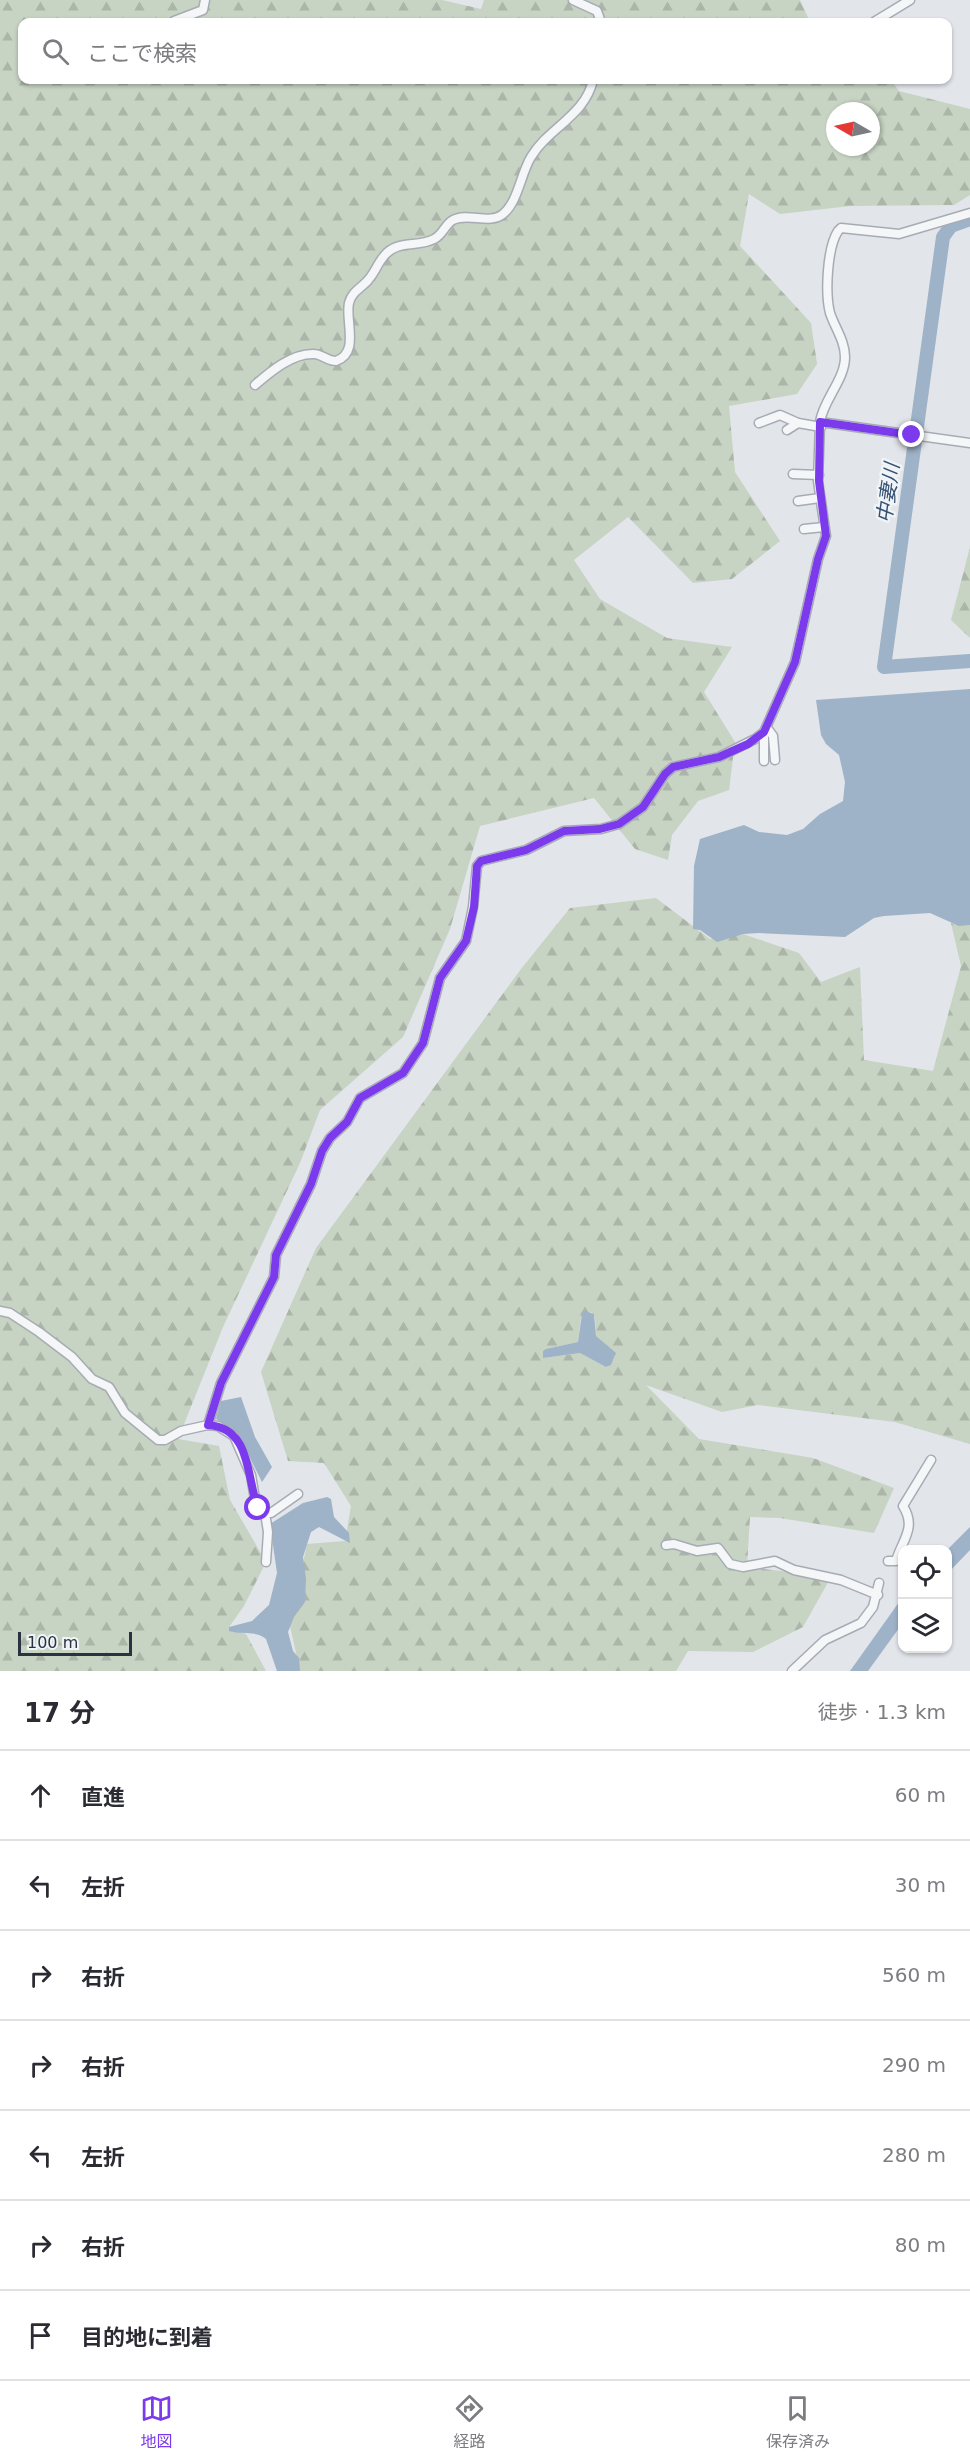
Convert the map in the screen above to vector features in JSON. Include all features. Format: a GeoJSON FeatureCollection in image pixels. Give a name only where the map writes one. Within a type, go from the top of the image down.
{"type":"FeatureCollection","features":[{"type":"Feature","properties":{"kind":"street"},"geometry":{"type":"LineString","coordinates":[[182,18],[203,10],[205,0]]}},
{"type":"Feature","properties":{"kind":"street"},"geometry":{"type":"LineString","coordinates":[[573,0],[597,11],[600,18]]}},
{"type":"Feature","properties":{"kind":"street"},"geometry":{"type":"LineString","coordinates":[[881,18],[910,0]]}},
{"type":"Feature","properties":{"kind":"street"},"geometry":{"type":"LineString","coordinates":[[255,385],[285,363],[301,357],[315,354],[331,361],[340,360],[348,350],[350,339],[348,309],[351,297],[370,279],[379,261],[394,247],[437,238],[453,220],[473,216],[493,218],[502,214],[510,205],[531,156],[583,102],[591,84]]}},
{"type":"Feature","properties":{"kind":"street"},"geometry":{"type":"LineString","coordinates":[[764,761],[766,730],[795,662],[818,559],[825,542],[819,475],[821,414],[845,364],[844,347],[831,314],[828,295],[828,275],[838,231],[841,228],[899,234],[970,213]]}},
{"type":"Feature","properties":{"kind":"street"},"geometry":{"type":"LineString","coordinates":[[759,423],[780,415],[798,423],[970,443]]}},
{"type":"Feature","properties":{"kind":"street"},"geometry":{"type":"LineString","coordinates":[[787,430],[798,423]]}},
{"type":"Feature","properties":{"kind":"street"},"geometry":{"type":"LineString","coordinates":[[793,474],[819,475]]}},
{"type":"Feature","properties":{"kind":"street"},"geometry":{"type":"LineString","coordinates":[[798,501],[820,498]]}},
{"type":"Feature","properties":{"kind":"street"},"geometry":{"type":"LineString","coordinates":[[804,529],[824,527]]}},
{"type":"Feature","properties":{"kind":"street"},"geometry":{"type":"LineString","coordinates":[[766,730],[773,736],[775,760]]}},
{"type":"Feature","properties":{"kind":"street"},"geometry":{"type":"LineString","coordinates":[[208,1425],[221,1383],[274,1277],[276,1255],[311,1184],[322,1151],[330,1138],[347,1122],[360,1098],[403,1073],[423,1043],[440,978],[466,941],[474,907],[477,866],[481,861],[526,850],[564,831],[592,830],[619,824],[643,807],[665,774],[673,767],[719,757],[748,744],[766,730]]}},
{"type":"Feature","properties":{"kind":"street"},"geometry":{"type":"LineString","coordinates":[[0,1311],[10,1313],[39,1332],[72,1357],[92,1379],[109,1387],[125,1413],[158,1440],[165,1440],[181,1431],[208,1425],[227,1430],[239,1441],[251,1475],[258,1508],[265,1513],[271,1513],[298,1494]]}},
{"type":"Feature","properties":{"kind":"street"},"geometry":{"type":"LineString","coordinates":[[888,1561],[896,1561],[909,1532],[910,1520],[903,1506],[931,1460]]}},
{"type":"Feature","properties":{"kind":"street"},"geometry":{"type":"LineString","coordinates":[[265,1513],[268,1532],[267,1562]]}},
{"type":"Feature","properties":{"kind":"street"},"geometry":{"type":"LineString","coordinates":[[666,1545],[674,1544],[697,1551],[720,1548],[730,1564],[743,1567],[775,1561],[799,1571],[841,1580],[878,1595]]}},
{"type":"Feature","properties":{"kind":"street"},"geometry":{"type":"LineString","coordinates":[[792,1671],[825,1640],[861,1623],[878,1595],[879,1583]]}},
{"type":"Feature","properties":{"kind":"green space"},"geometry":{"type":"Polygon","coordinates":[[[0,0],[442,0],[481,9],[484,0],[800,0],[808,18],[18,18],[18,84],[894,84],[899,91],[970,109],[970,195],[954,205],[850,206],[780,214],[749,194],[740,246],[811,323],[817,364],[797,394],[729,406],[735,472],[780,541],[732,579],[693,583],[628,517],[574,560],[600,599],[667,638],[732,647],[704,692],[735,742],[729,790],[698,801],[672,835],[668,860],[635,849],[594,798],[480,826],[450,929],[403,1037],[320,1110],[300,1163],[223,1327],[178,1439],[219,1446],[230,1500],[266,1562],[244,1606],[229,1627],[246,1634],[266,1671],[0,1671],[0,0]]]}},
{"type":"Feature","properties":{"kind":"green space"},"geometry":{"type":"Polygon","coordinates":[[[970,547],[970,638],[951,620],[970,547]]]}},
{"type":"Feature","properties":{"kind":"green space"},"geometry":{"type":"Polygon","coordinates":[[[656,898],[710,939],[743,934],[799,953],[821,982],[860,967],[864,1060],[933,1071],[961,966],[951,923],[970,922],[970,1444],[895,1422],[758,1405],[722,1412],[646,1385],[699,1439],[813,1458],[894,1488],[874,1533],[780,1518],[750,1517],[747,1567],[831,1577],[803,1627],[753,1652],[688,1651],[676,1671],[300,1671],[290,1626],[307,1544],[345,1541],[351,1506],[324,1463],[288,1461],[261,1372],[316,1248],[521,969],[570,908],[656,898]],[[591,1312],[581,1317],[578,1342],[551,1348],[543,1358],[580,1353],[606,1367],[611,1365],[615,1356],[596,1336],[595,1317],[591,1312]]]}},
{"type":"Feature","properties":{"kind":"water"},"geometry":{"type":"Polygon","coordinates":[[[970,689],[970,925],[959,926],[930,913],[884,916],[874,918],[845,937],[759,933],[743,934],[717,942],[700,930],[693,929],[694,866],[700,839],[744,825],[759,832],[787,835],[803,829],[820,814],[843,801],[845,782],[839,755],[826,744],[821,735],[816,700],[970,689]]]}},
{"type":"Feature","properties":{"kind":"water"},"geometry":{"type":"Polygon","coordinates":[[[585,1311],[594,1314],[596,1336],[616,1353],[611,1365],[606,1367],[580,1353],[543,1358],[543,1351],[546,1349],[578,1342],[582,1314],[585,1311]]]}},
{"type":"Feature","properties":{"kind":"water"},"geometry":{"type":"Polygon","coordinates":[[[241,1397],[255,1437],[272,1467],[262,1482],[237,1432],[216,1419],[221,1401],[241,1397]]]}},
{"type":"Feature","properties":{"kind":"water"},"geometry":{"type":"Polygon","coordinates":[[[327,1497],[331,1499],[334,1517],[349,1533],[350,1543],[319,1527],[311,1532],[303,1557],[306,1579],[305,1602],[294,1617],[288,1632],[293,1651],[299,1658],[300,1671],[277,1671],[266,1639],[258,1635],[229,1631],[229,1627],[252,1621],[269,1605],[277,1573],[270,1524],[303,1503],[327,1497]]]}},
{"type":"Feature","properties":{"kind":"water"},"geometry":{"type":"Polygon","coordinates":[[[970,1527],[970,1550],[952,1569],[952,1545],[970,1527]]]}},
{"type":"Feature","properties":{"kind":"water"},"geometry":{"type":"Polygon","coordinates":[[[898,1604],[898,1630],[868,1671],[850,1671],[898,1604]]]}},
{"type":"Feature","properties":{"kind":"waterway","name":"中妻川"},"geometry":{"type":"LineString","coordinates":[[970,219],[951,226],[943,237],[884,667],[970,661]]}},
{"type":"Feature","properties":{"kind":"route"},"geometry":{"type":"LineString","coordinates":[[258,1508],[254,1485],[239,1441],[227,1430],[208,1425],[221,1383],[274,1277],[276,1255],[282,1246],[292,1219],[308,1193],[316,1162],[322,1151],[330,1138],[347,1122],[360,1098],[403,1073],[423,1043],[440,978],[460,953],[466,941],[474,907],[477,866],[485,858],[526,850],[564,831],[600,829],[628,820],[643,807],[665,774],[673,767],[719,757],[748,744],[764,732],[795,662],[818,559],[825,542],[819,481],[820,422],[912,435]]}}]}
